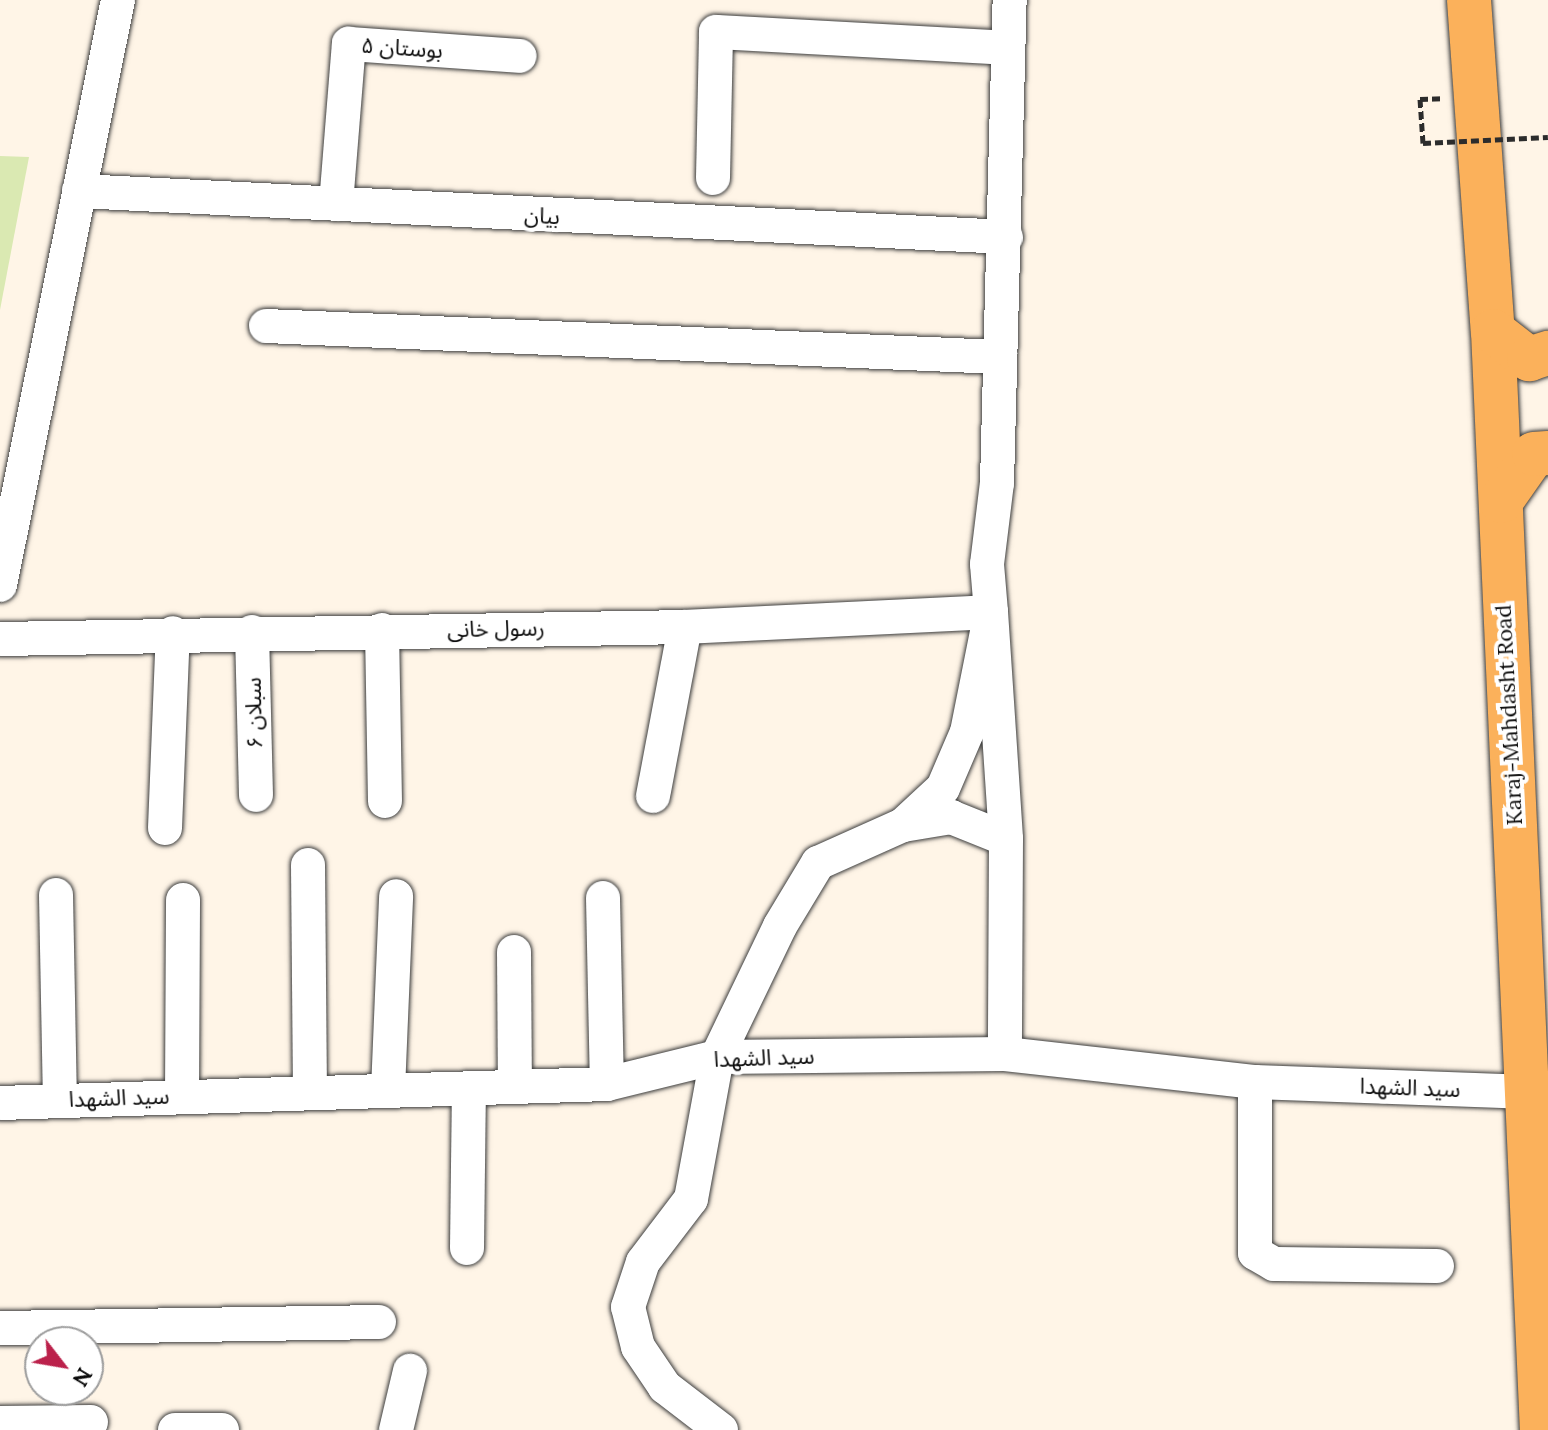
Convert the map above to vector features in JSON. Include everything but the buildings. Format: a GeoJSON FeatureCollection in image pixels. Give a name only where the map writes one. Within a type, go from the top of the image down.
{"type":"FeatureCollection","features":[{"type":"Feature","properties":{"kind":"main road","name":"Karaj-Mahdasht Road"},"geometry":{"type":"LineString","coordinates":[[1469,0],[1493,331],[1530,1092],[1542,1430]]}},
{"type":"Feature","properties":{"kind":"main road"},"geometry":{"type":"LineString","coordinates":[[1493,331],[1529,359],[1548,353]]}},
{"type":"Feature","properties":{"kind":"main road"},"geometry":{"type":"LineString","coordinates":[[1501,501],[1534,454],[1548,453]]}},
{"type":"Feature","properties":{"kind":"street"},"geometry":{"type":"LineString","coordinates":[[0,585],[6,527],[118,0]]}},
{"type":"Feature","properties":{"kind":"street"},"geometry":{"type":"LineString","coordinates":[[1005,1054],[1006,839],[987,564],[1006,237],[1010,0]]}},
{"type":"Feature","properties":{"kind":"street"},"geometry":{"type":"LineString","coordinates":[[713,178],[716,32],[1007,48]]}},
{"type":"Feature","properties":{"kind":"street","name":"بوستان ۵"},"geometry":{"type":"LineString","coordinates":[[336,204],[349,44],[520,56]]}},
{"type":"Feature","properties":{"kind":"street","name":"بیان"},"geometry":{"type":"LineString","coordinates":[[79,191],[1006,237]]}},
{"type":"Feature","properties":{"kind":"street"},"geometry":{"type":"LineString","coordinates":[[266,326],[1000,357]]}},
{"type":"Feature","properties":{"kind":"street"},"geometry":{"type":"LineString","coordinates":[[903,825],[943,788],[967,732],[991,612]]}},
{"type":"Feature","properties":{"kind":"street","name":"رسول خانی"},"geometry":{"type":"LineString","coordinates":[[0,639],[173,633],[685,627],[991,612]]}},
{"type":"Feature","properties":{"kind":"street"},"geometry":{"type":"LineString","coordinates":[[653,796],[685,627]]}},
{"type":"Feature","properties":{"kind":"street"},"geometry":{"type":"LineString","coordinates":[[382,630],[385,801]]}},
{"type":"Feature","properties":{"kind":"street","name":"سبلان ۶"},"geometry":{"type":"LineString","coordinates":[[252,632],[256,795]]}},
{"type":"Feature","properties":{"kind":"street"},"geometry":{"type":"LineString","coordinates":[[165,828],[173,633]]}},
{"type":"Feature","properties":{"kind":"street"},"geometry":{"type":"LineString","coordinates":[[721,1430],[665,1387],[638,1347],[628,1307],[643,1262],[691,1199],[717,1057],[818,863],[903,825],[951,817],[1006,839]]}},
{"type":"Feature","properties":{"kind":"street"},"geometry":{"type":"LineString","coordinates":[[308,865],[310,1092]]}},
{"type":"Feature","properties":{"kind":"street"},"geometry":{"type":"LineString","coordinates":[[56,895],[60,1100]]}},
{"type":"Feature","properties":{"kind":"street"},"geometry":{"type":"LineString","coordinates":[[388,1090],[396,896]]}},
{"type":"Feature","properties":{"kind":"street"},"geometry":{"type":"LineString","coordinates":[[603,898],[607,1084]]}},
{"type":"Feature","properties":{"kind":"street"},"geometry":{"type":"LineString","coordinates":[[182,1096],[183,900]]}},
{"type":"Feature","properties":{"kind":"street"},"geometry":{"type":"LineString","coordinates":[[514,952],[515,1087]]}},
{"type":"Feature","properties":{"kind":"street","name":"سید الشهدا"},"geometry":{"type":"LineString","coordinates":[[0,1103],[607,1084],[717,1057],[1005,1054],[1255,1082],[1530,1092]]}},
{"type":"Feature","properties":{"kind":"street"},"geometry":{"type":"LineString","coordinates":[[1255,1082],[1255,1253],[1274,1264],[1437,1266]]}},
{"type":"Feature","properties":{"kind":"street"},"geometry":{"type":"LineString","coordinates":[[467,1248],[469,1088]]}},
{"type":"Feature","properties":{"kind":"street"},"geometry":{"type":"LineString","coordinates":[[0,1328],[379,1322]]}},
{"type":"Feature","properties":{"kind":"street"},"geometry":{"type":"LineString","coordinates":[[396,1430],[410,1371]]}},
{"type":"Feature","properties":{"kind":"street"},"geometry":{"type":"LineString","coordinates":[[0,1423],[91,1422]]}},
{"type":"Feature","properties":{"kind":"street"},"geometry":{"type":"LineString","coordinates":[[175,1430],[222,1430]]}},
{"type":"Feature","properties":{"kind":"path"},"geometry":{"type":"LineString","coordinates":[[1420,99],[1423,143],[1548,137]]}},
{"type":"Feature","properties":{"kind":"green space"},"geometry":{"type":"Polygon","coordinates":[[[0,156],[29,157],[0,310],[0,156]]]}}]}
